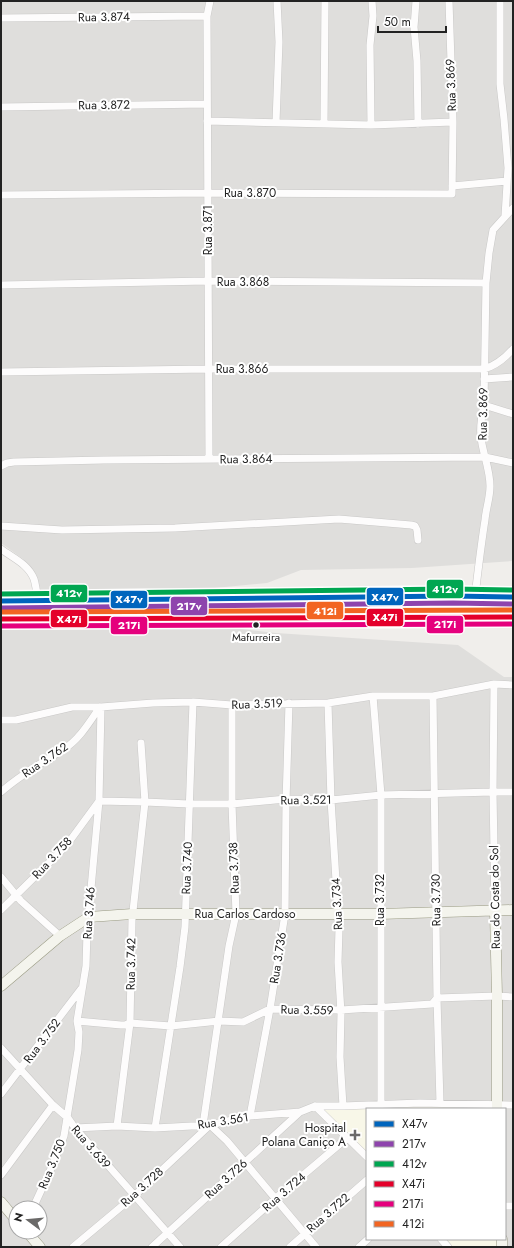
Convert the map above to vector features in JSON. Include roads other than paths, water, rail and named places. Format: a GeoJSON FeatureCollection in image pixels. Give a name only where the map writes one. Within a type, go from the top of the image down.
{"type":"FeatureCollection","features":[{"type":"Feature","properties":{"kind":"main road"},"geometry":{"type":"LineString","coordinates":[[1,601],[475,596],[513,597]]}},
{"type":"Feature","properties":{"kind":"main road"},"geometry":{"type":"LineString","coordinates":[[60,601],[61,619]]}},
{"type":"Feature","properties":{"kind":"main road"},"geometry":{"type":"LineString","coordinates":[[1,619],[513,617]]}},
{"type":"Feature","properties":{"kind":"main road","name":"Rua Carlos Cardoso"},"geometry":{"type":"LineString","coordinates":[[1,986],[60,936],[89,917],[132,914],[380,914],[513,910]]}},
{"type":"Feature","properties":{"kind":"main road","name":"Rua do Costa do Sol"},"geometry":{"type":"LineString","coordinates":[[495,911],[497,1107]]}},
{"type":"Feature","properties":{"kind":"main road"},"geometry":{"type":"LineString","coordinates":[[1,1202],[8,1210]]}},
{"type":"Feature","properties":{"kind":"street","name":"Rua 3.871"},"geometry":{"type":"LineString","coordinates":[[209,459],[207,16],[210,1]]}},
{"type":"Feature","properties":{"kind":"street"},"geometry":{"type":"LineString","coordinates":[[276,122],[279,42],[277,1]]}},
{"type":"Feature","properties":{"kind":"street"},"geometry":{"type":"LineString","coordinates":[[324,123],[325,1]]}},
{"type":"Feature","properties":{"kind":"street"},"geometry":{"type":"LineString","coordinates":[[371,125],[370,46],[372,1]]}},
{"type":"Feature","properties":{"kind":"street"},"geometry":{"type":"LineString","coordinates":[[416,1],[414,27],[418,124]]}},
{"type":"Feature","properties":{"kind":"street","name":"Rua 3.869"},"geometry":{"type":"LineString","coordinates":[[449,1],[452,190]]}},
{"type":"Feature","properties":{"kind":"street"},"geometry":{"type":"LineString","coordinates":[[500,1],[500,84],[508,168],[505,216]]}},
{"type":"Feature","properties":{"kind":"street","name":"Rua 3.874"},"geometry":{"type":"LineString","coordinates":[[1,18],[207,16]]}},
{"type":"Feature","properties":{"kind":"street","name":"Rua 3.872"},"geometry":{"type":"LineString","coordinates":[[1,107],[207,104]]}},
{"type":"Feature","properties":{"kind":"street"},"geometry":{"type":"LineString","coordinates":[[207,121],[371,125],[452,122]]}},
{"type":"Feature","properties":{"kind":"street","name":"Rua 3.870"},"geometry":{"type":"LineString","coordinates":[[1,195],[452,190],[507,181]]}},
{"type":"Feature","properties":{"kind":"street"},"geometry":{"type":"LineString","coordinates":[[505,216],[513,208]]}},
{"type":"Feature","properties":{"kind":"street","name":"Rua 3.869"},"geometry":{"type":"LineString","coordinates":[[475,596],[489,494],[489,474],[481,433],[484,405],[486,283],[493,230],[505,216]]}},
{"type":"Feature","properties":{"kind":"street","name":"Rua 3.868"},"geometry":{"type":"LineString","coordinates":[[1,285],[208,282],[486,283]]}},
{"type":"Feature","properties":{"kind":"street"},"geometry":{"type":"LineString","coordinates":[[484,369],[490,368],[497,364],[513,349]]}},
{"type":"Feature","properties":{"kind":"street","name":"Rua 3.866"},"geometry":{"type":"LineString","coordinates":[[1,372],[209,369],[484,369]]}},
{"type":"Feature","properties":{"kind":"street"},"geometry":{"type":"LineString","coordinates":[[484,379],[513,377]]}},
{"type":"Feature","properties":{"kind":"street"},"geometry":{"type":"LineString","coordinates":[[484,405],[513,414]]}},
{"type":"Feature","properties":{"kind":"street","name":"Rua 3.864"},"geometry":{"type":"LineString","coordinates":[[4,465],[14,462],[97,460],[485,457],[513,463]]}},
{"type":"Feature","properties":{"kind":"street"},"geometry":{"type":"LineString","coordinates":[[1,526],[62,530],[176,528],[339,519],[415,526],[418,540]]}},
{"type":"Feature","properties":{"kind":"street"},"geometry":{"type":"LineString","coordinates":[[1,549],[29,569],[34,580],[38,601]]}},
{"type":"Feature","properties":{"kind":"street","name":"Rua 3.519"},"geometry":{"type":"LineString","coordinates":[[1,720],[16,720],[72,707],[193,702],[232,705],[328,703],[373,696],[433,696],[494,684],[513,685]]}},
{"type":"Feature","properties":{"kind":"street","name":"Rua do Costa do Sol"},"geometry":{"type":"LineString","coordinates":[[494,684],[493,792],[495,911]]}},
{"type":"Feature","properties":{"kind":"street","name":"Rua 3.732"},"geometry":{"type":"LineString","coordinates":[[373,696],[381,795],[381,1104]]}},
{"type":"Feature","properties":{"kind":"street","name":"Rua 3.730"},"geometry":{"type":"LineString","coordinates":[[433,696],[440,1103]]}},
{"type":"Feature","properties":{"kind":"street","name":"Rua 3.740"},"geometry":{"type":"LineString","coordinates":[[155,1128],[180,967],[186,914],[193,702]]}},
{"type":"Feature","properties":{"kind":"street","name":"Rua 3.736"},"geometry":{"type":"LineString","coordinates":[[250,1116],[270,1009],[285,914],[289,703]]}},
{"type":"Feature","properties":{"kind":"street","name":"Rua 3.734"},"geometry":{"type":"LineString","coordinates":[[328,703],[331,800],[338,914],[338,962],[341,1010],[340,1057],[343,1106]]}},
{"type":"Feature","properties":{"kind":"street","name":"Rua 3.738"},"geometry":{"type":"LineString","coordinates":[[207,1125],[229,946],[236,914],[232,804],[232,705]]}},
{"type":"Feature","properties":{"kind":"street","name":"Rua 3.762"},"geometry":{"type":"LineString","coordinates":[[1,792],[22,775],[65,748],[78,736],[101,707]]}},
{"type":"Feature","properties":{"kind":"street","name":"Rua 3.746"},"geometry":{"type":"LineString","coordinates":[[68,1118],[78,1046],[79,1032],[77,1021],[86,966],[99,801],[101,707]]}},
{"type":"Feature","properties":{"kind":"street","name":"Rua 3.742"},"geometry":{"type":"LineString","coordinates":[[117,1126],[130,1023],[132,914],[145,802],[141,743]]}},
{"type":"Feature","properties":{"kind":"street","name":"Rua 3.521"},"geometry":{"type":"LineString","coordinates":[[99,801],[232,804],[286,799],[331,800],[381,795],[513,792]]}},
{"type":"Feature","properties":{"kind":"street","name":"Rua 3.758"},"geometry":{"type":"LineString","coordinates":[[1,910],[66,846],[99,801]]}},
{"type":"Feature","properties":{"kind":"street"},"geometry":{"type":"LineString","coordinates":[[1,877],[16,895],[60,936]]}},
{"type":"Feature","properties":{"kind":"street","name":"Rua 3.752"},"geometry":{"type":"LineString","coordinates":[[1,1094],[82,987]]}},
{"type":"Feature","properties":{"kind":"street","name":"Rua 3.559"},"geometry":{"type":"LineString","coordinates":[[77,1021],[125,1025],[130,1023],[171,1026],[219,1021],[243,1022],[270,1009],[341,1010],[432,1004],[437,998],[497,996],[513,997]]}},
{"type":"Feature","properties":{"kind":"street","name":"Rua 3.639"},"geometry":{"type":"LineString","coordinates":[[1,1048],[53,1105],[68,1118],[134,1196],[180,1247]]}},
{"type":"Feature","properties":{"kind":"street","name":"Rua 3.561"},"geometry":{"type":"LineString","coordinates":[[75,1128],[117,1126],[155,1128],[207,1125],[250,1116],[300,1112],[315,1106],[420,1102],[497,1107],[513,1105]]}},
{"type":"Feature","properties":{"kind":"street"},"geometry":{"type":"LineString","coordinates":[[1,1174],[53,1105]]}},
{"type":"Feature","properties":{"kind":"street"},"geometry":{"type":"LineString","coordinates":[[315,1106],[366,1156]]}},
{"type":"Feature","properties":{"kind":"street","name":"Rua 3.726"},"geometry":{"type":"LineString","coordinates":[[152,1247],[300,1112]]}},
{"type":"Feature","properties":{"kind":"street","name":"Rua 3.750"},"geometry":{"type":"LineString","coordinates":[[37,1200],[64,1136],[68,1118]]}},
{"type":"Feature","properties":{"kind":"street"},"geometry":{"type":"LineString","coordinates":[[207,1125],[227,1141],[316,1247]]}},
{"type":"Feature","properties":{"kind":"street","name":"Rua 3.728"},"geometry":{"type":"LineString","coordinates":[[72,1247],[134,1196],[207,1125]]}},
{"type":"Feature","properties":{"kind":"street","name":"Rua 3.724"},"geometry":{"type":"LineString","coordinates":[[221,1247],[347,1138]]}},
{"type":"Feature","properties":{"kind":"street","name":"Rua 3.722"},"geometry":{"type":"LineString","coordinates":[[290,1247],[366,1181]]}},
{"type":"Feature","properties":{"kind":"street"},"geometry":{"type":"LineString","coordinates":[[359,1247],[367,1240]]}},
{"type":"Feature","properties":{"kind":"place","name":"Mafurreira"},"geometry":{"type":"Point","coordinates":[256,625]}},
{"type":"Feature","properties":{"kind":"place","name":"Hospital Polana Caniço A"},"geometry":{"type":"Point","coordinates":[355,1135]}}]}
